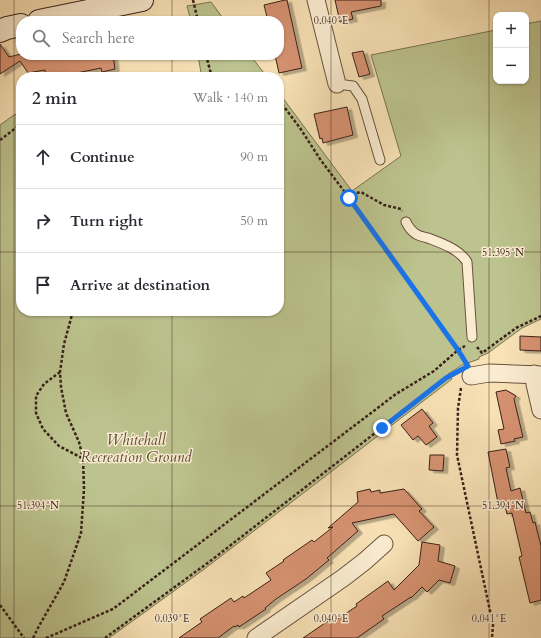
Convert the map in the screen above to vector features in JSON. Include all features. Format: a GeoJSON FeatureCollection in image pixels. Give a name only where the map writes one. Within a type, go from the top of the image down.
{"type":"FeatureCollection","features":[{"type":"Feature","properties":{"kind":"street"},"geometry":{"type":"LineString","coordinates":[[64,16],[142,0]]}},
{"type":"Feature","properties":{"kind":"street"},"geometry":{"type":"LineString","coordinates":[[316,0],[337,84]]}},
{"type":"Feature","properties":{"kind":"street"},"geometry":{"type":"LineString","coordinates":[[0,31],[16,26]]}},
{"type":"Feature","properties":{"kind":"street"},"geometry":{"type":"LineString","coordinates":[[465,375],[489,373],[538,375],[535,384],[541,410]]}},
{"type":"Feature","properties":{"kind":"street"},"geometry":{"type":"LineString","coordinates":[[256,638],[343,578],[384,544]]}},
{"type":"Feature","properties":{"kind":"lane"},"geometry":{"type":"LineString","coordinates":[[337,84],[353,86],[362,98],[380,160]]}},
{"type":"Feature","properties":{"kind":"lane"},"geometry":{"type":"LineString","coordinates":[[406,222],[410,229],[416,234],[440,242],[463,256],[467,262],[471,341]]}},
{"type":"Feature","properties":{"kind":"path"},"geometry":{"type":"LineString","coordinates":[[194,0],[197,16]]}},
{"type":"Feature","properties":{"kind":"path"},"geometry":{"type":"LineString","coordinates":[[207,60],[210,72]]}},
{"type":"Feature","properties":{"kind":"path"},"geometry":{"type":"LineString","coordinates":[[284,107],[458,350],[465,375],[458,408],[457,455],[493,625],[492,638]]}},
{"type":"Feature","properties":{"kind":"path"},"geometry":{"type":"LineString","coordinates":[[0,140],[16,128]]}},
{"type":"Feature","properties":{"kind":"path"},"geometry":{"type":"LineString","coordinates":[[347,195],[361,192],[384,205],[401,209],[406,222]]}},
{"type":"Feature","properties":{"kind":"path"},"geometry":{"type":"LineString","coordinates":[[33,638],[64,582],[81,533],[84,489],[83,458],[79,442],[66,413],[60,372],[64,344],[72,316]]}},
{"type":"Feature","properties":{"kind":"path"},"geometry":{"type":"LineString","coordinates":[[46,638],[113,609],[396,394],[434,371],[471,341],[482,353],[516,328],[541,316]]}},
{"type":"Feature","properties":{"kind":"path"},"geometry":{"type":"LineString","coordinates":[[60,372],[44,384],[36,396],[36,413],[43,429],[59,446],[83,458]]}},
{"type":"Feature","properties":{"kind":"path"},"geometry":{"type":"LineString","coordinates":[[105,638],[210,562],[446,378],[465,375]]}},
{"type":"Feature","properties":{"kind":"path"},"geometry":{"type":"LineString","coordinates":[[0,605],[24,638]]}},
{"type":"Feature","properties":{"kind":"green space"},"geometry":{"type":"Polygon","coordinates":[[[211,2],[221,16],[190,16],[187,6],[211,2]]]}},
{"type":"Feature","properties":{"kind":"green space","name":"Whitehall Recreation Ground"},"geometry":{"type":"Polygon","coordinates":[[[541,21],[541,319],[522,328],[488,353],[479,357],[479,359],[462,365],[448,374],[452,379],[203,570],[109,638],[0,638],[0,125],[16,114],[16,316],[284,316],[284,100],[352,191],[401,156],[371,55],[493,31],[493,84],[529,84],[529,23],[541,21]]]}},
{"type":"Feature","properties":{"kind":"green space"},"geometry":{"type":"Polygon","coordinates":[[[199,60],[254,60],[263,72],[201,72],[199,60]]]}},
{"type":"Feature","properties":{"kind":"building"},"geometry":{"type":"Polygon","coordinates":[[[287,0],[302,68],[279,72],[276,60],[284,60],[284,16],[267,16],[264,5],[287,0]]]}},
{"type":"Feature","properties":{"kind":"building"},"geometry":{"type":"Polygon","coordinates":[[[335,0],[381,0],[381,6],[351,12],[353,19],[340,22],[335,0]]]}},
{"type":"Feature","properties":{"kind":"building"},"geometry":{"type":"Polygon","coordinates":[[[0,44],[9,57],[16,55],[16,60],[114,60],[115,69],[102,72],[101,68],[81,72],[45,72],[45,70],[27,72],[20,61],[0,74],[0,44]]]}},
{"type":"Feature","properties":{"kind":"building"},"geometry":{"type":"Polygon","coordinates":[[[363,51],[370,74],[359,77],[352,53],[363,51]]]}},
{"type":"Feature","properties":{"kind":"building"},"geometry":{"type":"Polygon","coordinates":[[[347,107],[353,135],[323,143],[322,138],[320,139],[314,114],[347,107]]]}},
{"type":"Feature","properties":{"kind":"building"},"geometry":{"type":"Polygon","coordinates":[[[520,336],[541,337],[541,351],[520,350],[520,336]]]}},
{"type":"Feature","properties":{"kind":"building"},"geometry":{"type":"Polygon","coordinates":[[[506,390],[516,396],[514,399],[523,437],[514,439],[515,441],[501,444],[498,430],[504,429],[496,392],[506,390]]]}},
{"type":"Feature","properties":{"kind":"building"},"geometry":{"type":"Polygon","coordinates":[[[422,409],[433,423],[429,426],[437,437],[426,445],[418,436],[413,440],[401,425],[422,409]]]}},
{"type":"Feature","properties":{"kind":"building"},"geometry":{"type":"Polygon","coordinates":[[[506,449],[510,467],[506,468],[511,491],[520,488],[526,513],[530,512],[533,523],[535,522],[541,546],[541,600],[530,603],[519,557],[522,556],[512,513],[507,514],[504,502],[498,503],[488,452],[506,449]]]}},
{"type":"Feature","properties":{"kind":"building"},"geometry":{"type":"Polygon","coordinates":[[[430,455],[444,455],[443,471],[429,470],[430,455]]]}},
{"type":"Feature","properties":{"kind":"building"},"geometry":{"type":"Polygon","coordinates":[[[370,489],[371,492],[380,490],[380,493],[404,489],[422,509],[419,511],[434,527],[418,541],[394,514],[352,523],[358,531],[327,558],[329,560],[306,579],[276,599],[265,608],[266,609],[239,627],[238,625],[235,627],[234,626],[218,638],[179,638],[202,622],[200,619],[231,598],[234,602],[243,596],[244,598],[271,580],[266,573],[312,540],[314,542],[333,527],[328,528],[358,502],[357,492],[370,489]]]}},
{"type":"Feature","properties":{"kind":"building"},"geometry":{"type":"Polygon","coordinates":[[[422,542],[440,545],[438,561],[455,566],[450,583],[439,580],[427,592],[422,587],[411,598],[382,616],[384,619],[357,638],[303,638],[331,619],[333,622],[357,606],[356,604],[388,581],[394,590],[419,565],[422,542]]]}},
{"type":"Feature","properties":{"kind":"route"},"geometry":{"type":"LineString","coordinates":[[349,198],[468,366],[446,378],[382,428]]}}]}
